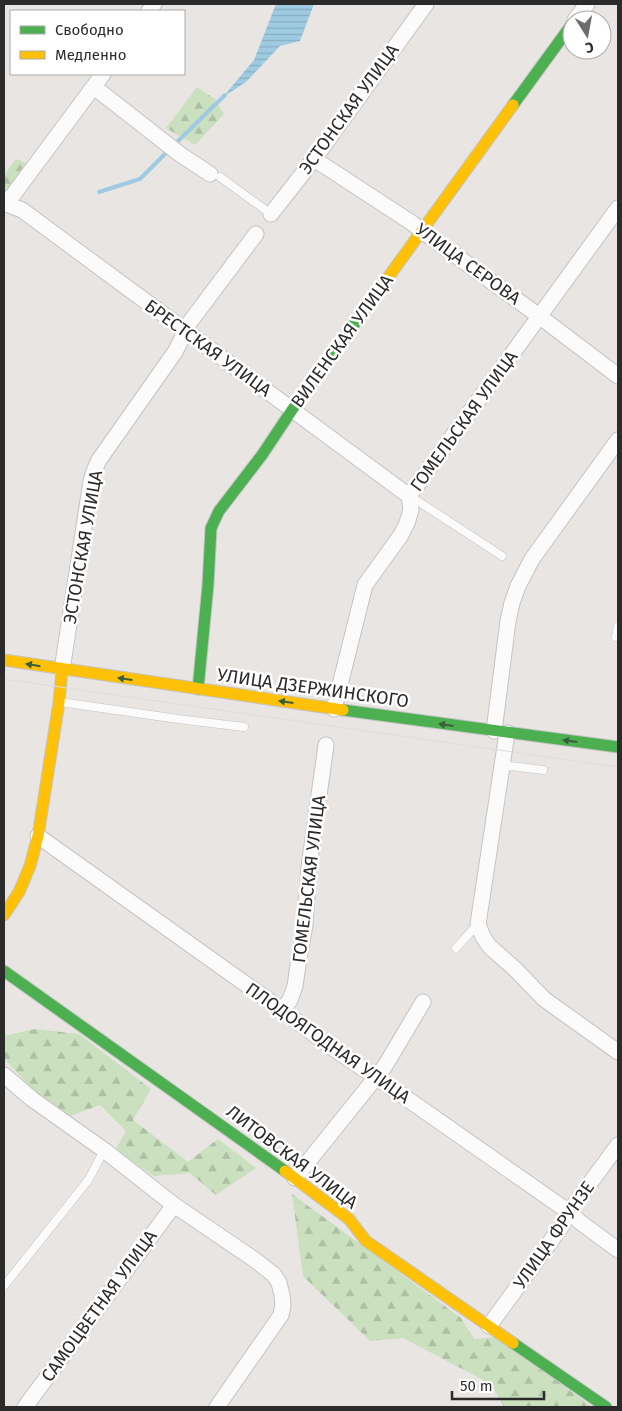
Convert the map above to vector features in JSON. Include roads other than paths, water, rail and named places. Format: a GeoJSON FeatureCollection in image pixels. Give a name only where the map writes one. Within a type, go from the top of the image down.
{"type":"FeatureCollection","features":[{"type":"Feature","properties":{"kind":"street","name":"ЭСТОНСКАЯ УЛИЦА"},"geometry":{"type":"LineString","coordinates":[[271,214],[314,159],[426,4]]}},
{"type":"Feature","properties":{"kind":"street","name":"ВИЛЕНСКАЯ УЛИЦА"},"geometry":{"type":"LineString","coordinates":[[198,689],[208,585],[211,528],[219,510],[262,455],[292,410],[562,38]]}},
{"type":"Feature","properties":{"kind":"street"},"geometry":{"type":"LineString","coordinates":[[4,203],[13,195],[103,75]]}},
{"type":"Feature","properties":{"kind":"street"},"geometry":{"type":"LineString","coordinates":[[94,87],[181,155],[215,176]]}},
{"type":"Feature","properties":{"kind":"street","name":"УЛИЦА СЕРОВА"},"geometry":{"type":"LineString","coordinates":[[314,159],[412,223],[618,376]]}},
{"type":"Feature","properties":{"kind":"street","name":"БРЕСТСКАЯ УЛИЦА"},"geometry":{"type":"LineString","coordinates":[[4,203],[22,210],[409,496]]}},
{"type":"Feature","properties":{"kind":"street","name":"ГОМЕЛЬСКАЯ УЛИЦА"},"geometry":{"type":"LineString","coordinates":[[334,709],[365,585],[408,523],[411,510],[409,496],[618,208]]}},
{"type":"Feature","properties":{"kind":"street","name":"ЭСТОНСКАЯ УЛИЦА"},"geometry":{"type":"LineString","coordinates":[[62,670],[94,471],[99,460],[175,352],[190,322],[256,234]]}},
{"type":"Feature","properties":{"kind":"street"},"geometry":{"type":"LineString","coordinates":[[618,440],[532,559],[518,586],[512,603],[508,621],[500,732],[502,765],[478,924],[483,937],[490,947],[544,998],[618,1052]]}},
{"type":"Feature","properties":{"kind":"street","name":"УЛИЦА ДЗЕРЖИНСКОГО"},"geometry":{"type":"LineString","coordinates":[[4,660],[334,709],[618,747]]}},
{"type":"Feature","properties":{"kind":"street"},"geometry":{"type":"LineString","coordinates":[[4,915],[19,892],[30,866],[38,836],[59,702],[62,670]]}},
{"type":"Feature","properties":{"kind":"street","name":"ГОМЕЛЬСКАЯ УЛИЦА"},"geometry":{"type":"LineString","coordinates":[[282,1010],[290,1000],[295,986],[305,925],[309,867],[326,745]]}},
{"type":"Feature","properties":{"kind":"street","name":"ПЛОДОЯГОДНАЯ УЛИЦА"},"geometry":{"type":"LineString","coordinates":[[38,836],[331,1047],[569,1212],[618,1250]]}},
{"type":"Feature","properties":{"kind":"street","name":"ЛИТОВСКАЯ УЛИЦА"},"geometry":{"type":"LineString","coordinates":[[4,971],[295,1178],[349,1219],[366,1241],[606,1407]]}},
{"type":"Feature","properties":{"kind":"street"},"geometry":{"type":"LineString","coordinates":[[295,1178],[385,1066],[423,1002]]}},
{"type":"Feature","properties":{"kind":"street"},"geometry":{"type":"LineString","coordinates":[[4,1075],[32,1099],[104,1150],[174,1205],[274,1275],[282,1295],[284,1305],[282,1315],[217,1407]]}},
{"type":"Feature","properties":{"kind":"street","name":"УЛИЦА ФРУНЗЕ"},"geometry":{"type":"LineString","coordinates":[[489,1326],[618,1146]]}},
{"type":"Feature","properties":{"kind":"street","name":"САМОЦВЕТНАЯ УЛИЦА"},"geometry":{"type":"LineString","coordinates":[[25,1407],[174,1205]]}},
{"type":"Feature","properties":{"kind":"lane"},"geometry":{"type":"LineString","coordinates":[[215,176],[271,214]]}},
{"type":"Feature","properties":{"kind":"lane"},"geometry":{"type":"LineString","coordinates":[[409,496],[502,556]]}},
{"type":"Feature","properties":{"kind":"lane"},"geometry":{"type":"LineString","coordinates":[[616,637],[618,626]]}},
{"type":"Feature","properties":{"kind":"lane"},"geometry":{"type":"LineString","coordinates":[[59,702],[244,727]]}},
{"type":"Feature","properties":{"kind":"lane"},"geometry":{"type":"LineString","coordinates":[[502,765],[543,770]]}},
{"type":"Feature","properties":{"kind":"lane"},"geometry":{"type":"LineString","coordinates":[[456,948],[478,924]]}},
{"type":"Feature","properties":{"kind":"lane"},"geometry":{"type":"LineString","coordinates":[[4,1286],[89,1179],[104,1150]]}},
{"type":"Feature","properties":{"kind":"water"},"geometry":{"type":"Polygon","coordinates":[[[276,4],[314,4],[300,41],[280,46],[246,82],[223,97],[254,60],[276,4]]]}},
{"type":"Feature","properties":{"kind":"waterway"},"geometry":{"type":"LineString","coordinates":[[175,144],[225,95]]}},
{"type":"Feature","properties":{"kind":"waterway"},"geometry":{"type":"LineString","coordinates":[[99,192],[140,179],[168,151]]}},
{"type":"Feature","properties":{"kind":"tram line"},"geometry":{"type":"LineString","coordinates":[[4,679],[618,767]]}}]}
